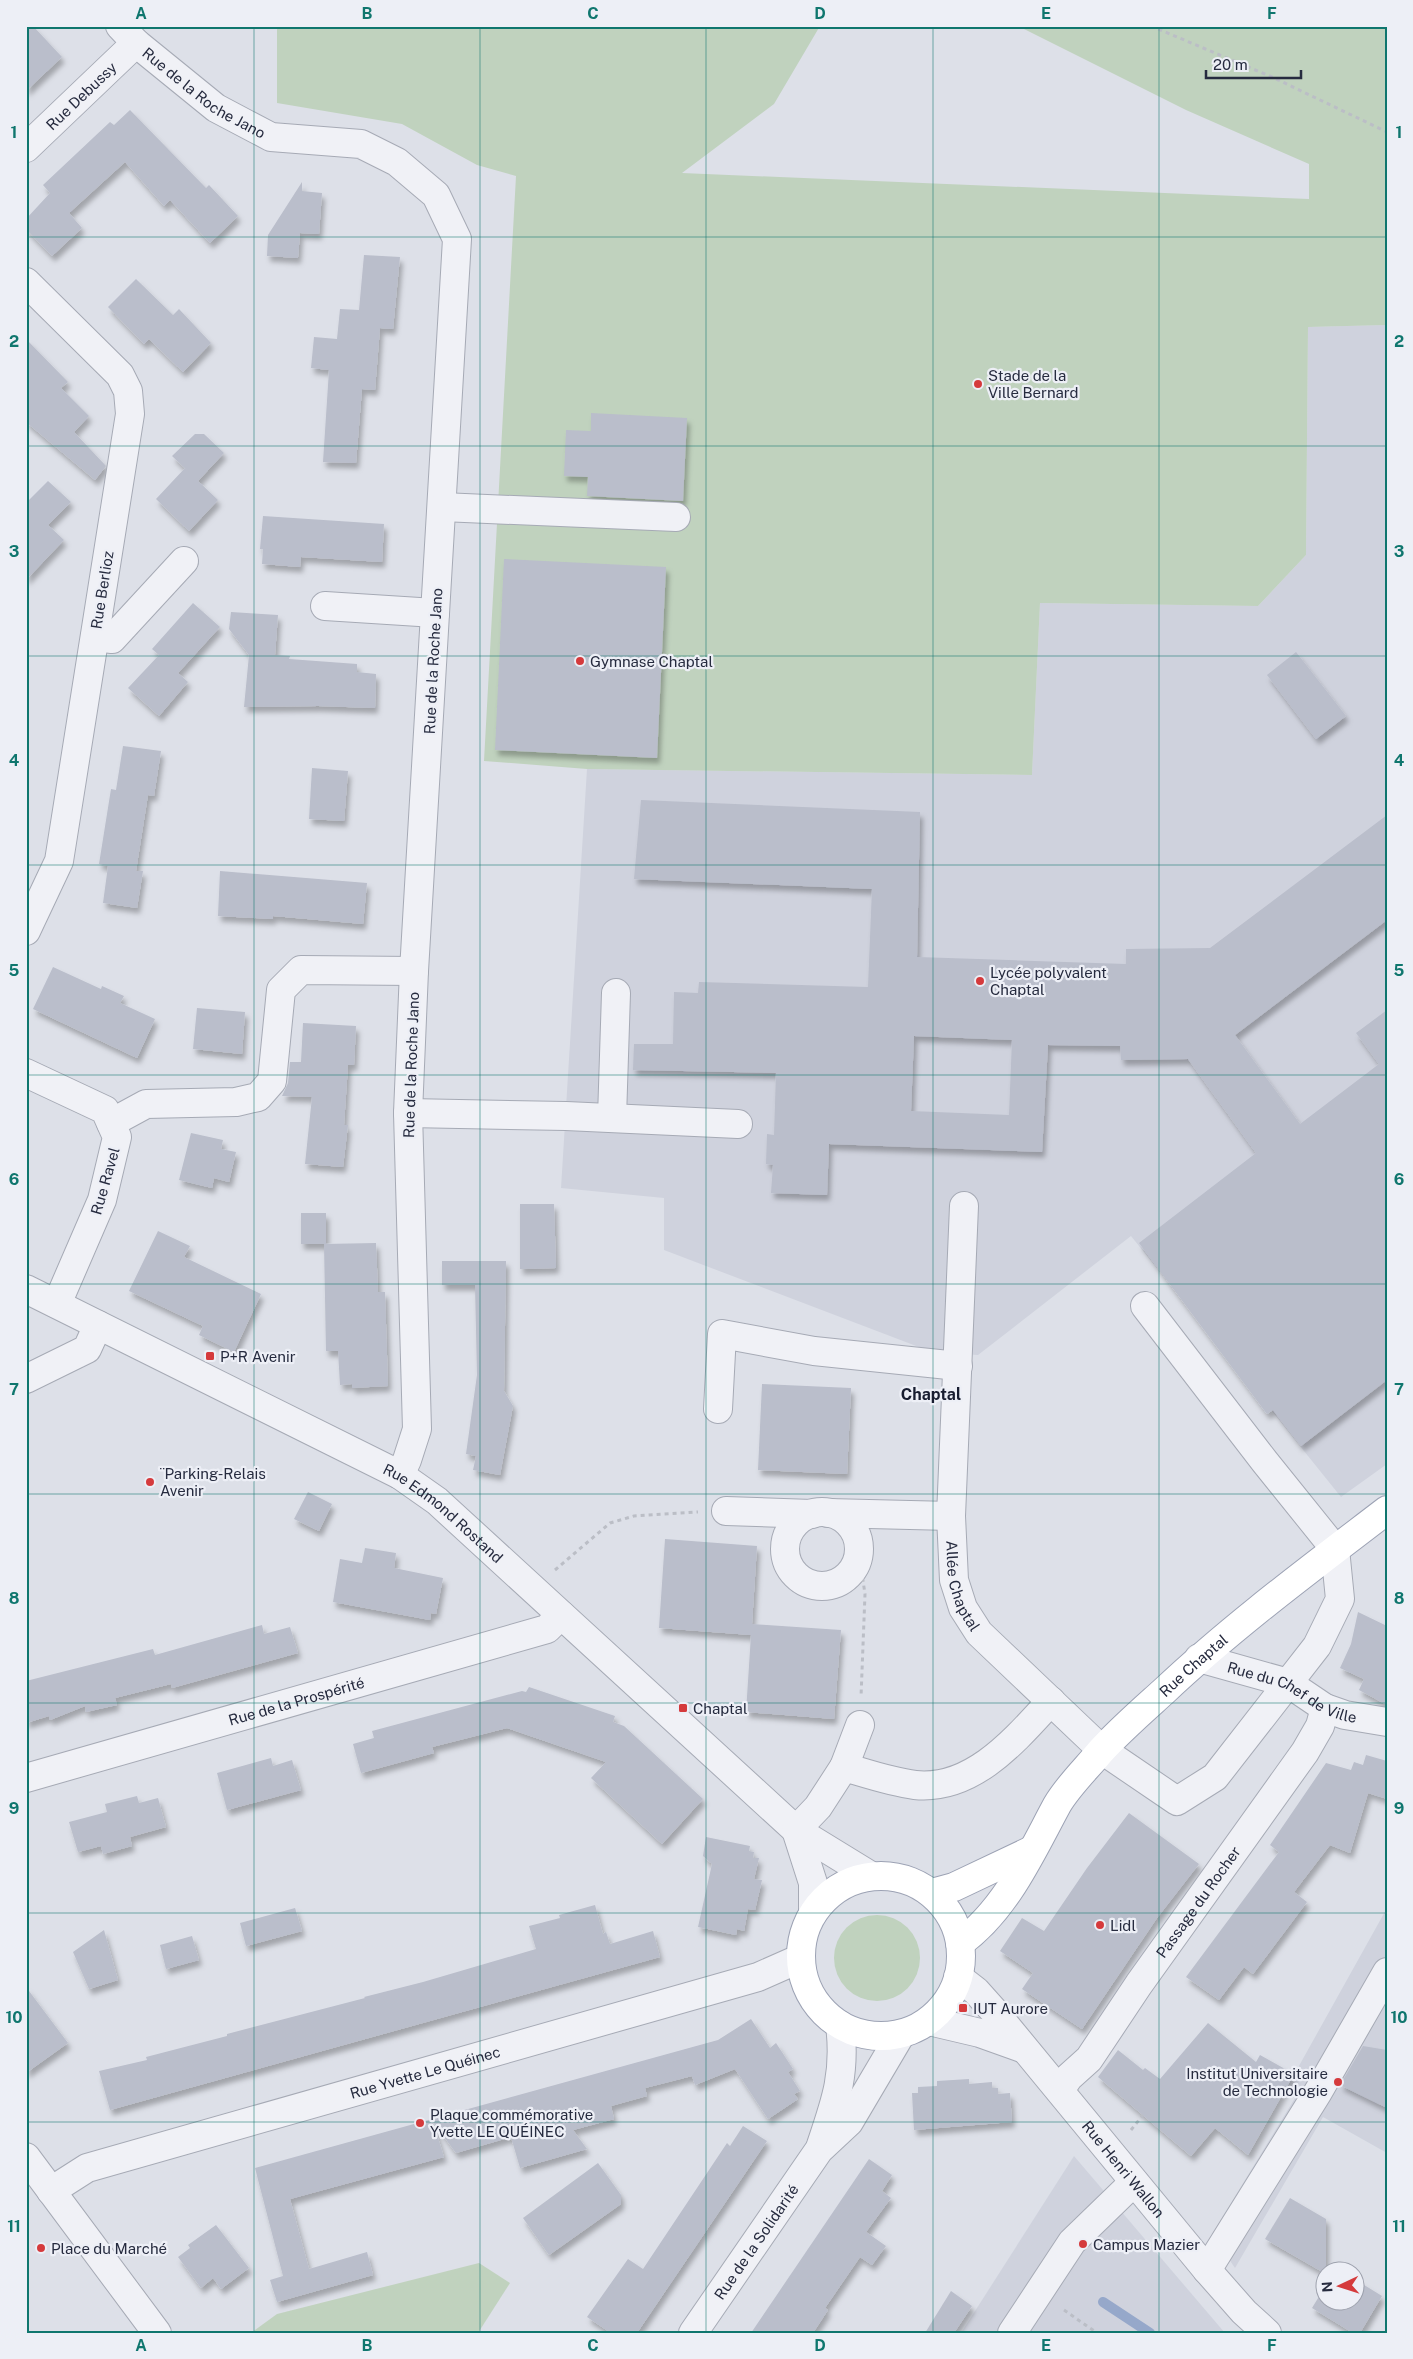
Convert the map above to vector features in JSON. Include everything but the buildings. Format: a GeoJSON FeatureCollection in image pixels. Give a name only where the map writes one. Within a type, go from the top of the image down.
{"type":"FeatureCollection","features":[{"type":"Feature","properties":{"kind":"main road","name":"Rue Chaptal"},"geometry":{"type":"LineString","coordinates":[[960,1943],[977,1931],[1000,1904],[1065,1794],[1102,1750],[1199,1658],[1335,1549],[1387,1510]]}},
{"type":"Feature","properties":{"kind":"main road"},"geometry":{"type":"LineString","coordinates":[[932,1893],[954,1887],[1032,1850]]}},
{"type":"Feature","properties":{"kind":"main road"},"geometry":{"type":"LineString","coordinates":[[870,1876],[893,1876],[913,1882],[932,1893],[945,1908],[955,1924],[960,1943],[961,1960],[952,1994],[929,2021],[901,2034],[880,2036],[859,2034],[840,2025],[820,2008],[806,1985],[801,1958],[803,1935],[813,1913],[828,1895],[848,1882],[870,1876]]}},
{"type":"Feature","properties":{"kind":"street","name":"Rue Debussy"},"geometry":{"type":"LineString","coordinates":[[26,148],[128,35]]}},
{"type":"Feature","properties":{"kind":"street","name":"Rue de la Roche Jano"},"geometry":{"type":"LineString","coordinates":[[128,35],[216,108],[271,137],[361,144],[397,162],[436,195],[457,239],[414,971],[408,1113],[416,1429],[407,1460],[400,1475]]}},
{"type":"Feature","properties":{"kind":"street","name":"Rue Berlioz"},"geometry":{"type":"LineString","coordinates":[[26,282],[120,375],[128,392],[130,414],[59,861],[26,931]]}},
{"type":"Feature","properties":{"kind":"street"},"geometry":{"type":"LineString","coordinates":[[442,507],[676,516]]}},
{"type":"Feature","properties":{"kind":"street"},"geometry":{"type":"LineString","coordinates":[[95,637],[112,639],[184,562]]}},
{"type":"Feature","properties":{"kind":"street"},"geometry":{"type":"LineString","coordinates":[[325,606],[436,613]]}},
{"type":"Feature","properties":{"kind":"street"},"geometry":{"type":"LineString","coordinates":[[111,1123],[146,1104],[236,1102],[258,1097],[272,1081],[281,990],[301,970],[414,971]]}},
{"type":"Feature","properties":{"kind":"street"},"geometry":{"type":"LineString","coordinates":[[612,1118],[616,993]]}},
{"type":"Feature","properties":{"kind":"street","name":"Rue Ravel"},"geometry":{"type":"LineString","coordinates":[[26,1073],[105,1110],[117,1137],[102,1200],[57,1304]]}},
{"type":"Feature","properties":{"kind":"street"},"geometry":{"type":"LineString","coordinates":[[408,1113],[612,1118],[738,1124]]}},
{"type":"Feature","properties":{"kind":"street","name":"Allée Chaptal"},"geometry":{"type":"LineString","coordinates":[[964,1206],[951,1516],[954,1580],[963,1608],[979,1633],[1102,1750],[1177,1801],[1214,1777],[1288,1683]]}},
{"type":"Feature","properties":{"kind":"street","name":"Rue Edmond Rostand"},"geometry":{"type":"LineString","coordinates":[[26,1289],[400,1475],[438,1501],[796,1830],[870,1876]]}},
{"type":"Feature","properties":{"kind":"street"},"geometry":{"type":"LineString","coordinates":[[1145,1306],[1265,1462],[1335,1549],[1340,1599],[1317,1646],[1288,1683]]}},
{"type":"Feature","properties":{"kind":"street"},"geometry":{"type":"LineString","coordinates":[[26,1380],[88,1349],[98,1325]]}},
{"type":"Feature","properties":{"kind":"street"},"geometry":{"type":"LineString","coordinates":[[718,1409],[722,1334],[814,1351],[958,1366]]}},
{"type":"Feature","properties":{"kind":"street"},"geometry":{"type":"LineString","coordinates":[[726,1510],[951,1516]]}},
{"type":"Feature","properties":{"kind":"street"},"geometry":{"type":"LineString","coordinates":[[818,1513],[836,1515],[850,1526],[858,1542],[859,1554],[852,1571],[839,1583],[815,1586],[804,1581],[794,1573],[788,1563],[787,1539],[792,1528],[801,1519],[818,1513]]}},
{"type":"Feature","properties":{"kind":"street","name":"Rue de la Prospérité"},"geometry":{"type":"LineString","coordinates":[[26,1778],[547,1629],[561,1615]]}},
{"type":"Feature","properties":{"kind":"street","name":"Rue du Chef de Ville"},"geometry":{"type":"LineString","coordinates":[[1199,1658],[1288,1683],[1325,1708],[1345,1715],[1387,1722]]}},
{"type":"Feature","properties":{"kind":"street"},"geometry":{"type":"LineString","coordinates":[[844,1767],[917,1785],[944,1783],[966,1775],[987,1763],[1012,1744],[1051,1701]]}},
{"type":"Feature","properties":{"kind":"street","name":"Passage du Rocher"},"geometry":{"type":"LineString","coordinates":[[1060,2090],[1069,2077],[1089,2060],[1139,1984],[1305,1752],[1320,1726],[1325,1708]]}},
{"type":"Feature","properties":{"kind":"street"},"geometry":{"type":"LineString","coordinates":[[796,1830],[818,1807],[844,1767],[860,1725]]}},
{"type":"Feature","properties":{"kind":"street","name":"Rue Edmond Rostand"},"geometry":{"type":"LineString","coordinates":[[796,1830],[814,1883],[813,1913]]}},
{"type":"Feature","properties":{"kind":"street","name":"Rue Yvette Le Quéinec"},"geometry":{"type":"LineString","coordinates":[[51,2191],[87,2168],[758,1977],[801,1958]]}},
{"type":"Feature","properties":{"kind":"street"},"geometry":{"type":"LineString","coordinates":[[1207,2270],[1318,2092],[1387,1972]]}},
{"type":"Feature","properties":{"kind":"street","name":"Rue Henri Wallon"},"geometry":{"type":"LineString","coordinates":[[958,1977],[988,2004],[1022,2048],[1060,2090],[1207,2270],[1244,2312],[1267,2333]]}},
{"type":"Feature","properties":{"kind":"street","name":"Rue Henri Wallon"},"geometry":{"type":"LineString","coordinates":[[929,2021],[980,2033],[1022,2048]]}},
{"type":"Feature","properties":{"kind":"street","name":"Rue de la Solidarité"},"geometry":{"type":"LineString","coordinates":[[819,2150],[841,2084],[843,2050],[840,2025]]}},
{"type":"Feature","properties":{"kind":"street","name":"Rue de la Solidarité"},"geometry":{"type":"LineString","coordinates":[[693,2333],[819,2150],[849,2122],[901,2034]]}},
{"type":"Feature","properties":{"kind":"street"},"geometry":{"type":"LineString","coordinates":[[26,2157],[157,2333]]}},
{"type":"Feature","properties":{"kind":"street"},"geometry":{"type":"LineString","coordinates":[[1012,2333],[1072,2242],[1134,2182]]}},
{"type":"Feature","properties":{"kind":"path"},"geometry":{"type":"LineString","coordinates":[[1151,26],[1272,76],[1387,132]]}},
{"type":"Feature","properties":{"kind":"path"},"geometry":{"type":"LineString","coordinates":[[533,1588],[610,1523],[634,1516],[726,1510]]}},
{"type":"Feature","properties":{"kind":"path"},"geometry":{"type":"LineString","coordinates":[[859,1554],[865,1594],[860,1725]]}},
{"type":"Feature","properties":{"kind":"path"},"geometry":{"type":"LineString","coordinates":[[1038,2293],[1097,2333]]}},
{"type":"Feature","properties":{"kind":"shaded area","name":"Lycée polyvalent Chaptal"},"geometry":{"type":"Polygon","coordinates":[[[1387,325],[1387,1464],[1341,1497],[1131,1236],[978,1355],[932,1352],[664,1250],[664,1198],[561,1188],[587,769],[1032,775],[1040,603],[1258,606],[1306,555],[1308,327],[1387,325]]]}},
{"type":"Feature","properties":{"kind":"shaded area","name":"Institut Universitaire de Technologie"},"geometry":{"type":"Polygon","coordinates":[[[1387,1908],[1387,2153],[1323,2117],[1235,2268],[1212,2234],[1295,2098],[1285,2091],[1387,1908]]]}},
{"type":"Feature","properties":{"kind":"shaded area","name":"Campus Mazier"},"geometry":{"type":"Polygon","coordinates":[[[1074,2156],[1225,2333],[961,2333],[1074,2156]]]}},
{"type":"Feature","properties":{"kind":"green space"},"geometry":{"type":"Polygon","coordinates":[[[277,26],[820,26],[774,104],[682,173],[1309,199],[1309,164],[1186,110],[1018,26],[1387,26],[1387,325],[1308,327],[1306,555],[1258,606],[1040,603],[1032,775],[587,769],[484,761],[516,176],[477,165],[402,124],[277,103],[277,26]]]}},
{"type":"Feature","properties":{"kind":"green space"},"geometry":{"type":"Polygon","coordinates":[[[877,1915],[893,1918],[901,1922],[913,1934],[917,1942],[920,1958],[917,1974],[913,1982],[901,1994],[893,1998],[877,2001],[861,1998],[853,1994],[841,1982],[837,1974],[834,1958],[837,1942],[841,1934],[853,1922],[861,1918],[877,1915]]]}},
{"type":"Feature","properties":{"kind":"green space"},"geometry":{"type":"Polygon","coordinates":[[[479,2263],[510,2283],[478,2333],[251,2333],[277,2314],[479,2263]]]}},
{"type":"Feature","properties":{"kind":"waterway"},"geometry":{"type":"LineString","coordinates":[[1103,2302],[1150,2333]]}},
{"type":"Feature","properties":{"kind":"place","name":"Stade de la Ville Bernard"},"geometry":{"type":"Point","coordinates":[978,384]}},
{"type":"Feature","properties":{"kind":"place","name":"Gymnase Chaptal"},"geometry":{"type":"Point","coordinates":[580,661]}},
{"type":"Feature","properties":{"kind":"place","name":"Lycée polyvalent Chaptal"},"geometry":{"type":"Point","coordinates":[980,981]}},
{"type":"Feature","properties":{"kind":"place","name":"P+R Avenir"},"geometry":{"type":"Point","coordinates":[210,1356]}},
{"type":"Feature","properties":{"kind":"place","name":"¨Parking-Relais Avenir"},"geometry":{"type":"Point","coordinates":[150,1482]}},
{"type":"Feature","properties":{"kind":"place","name":"Chaptal"},"geometry":{"type":"Point","coordinates":[683,1708]}},
{"type":"Feature","properties":{"kind":"place","name":"Lidl"},"geometry":{"type":"Point","coordinates":[1100,1925]}},
{"type":"Feature","properties":{"kind":"place","name":"IUT Aurore"},"geometry":{"type":"Point","coordinates":[963,2008]}},
{"type":"Feature","properties":{"kind":"place","name":"Institut Universitaire de Technologie"},"geometry":{"type":"Point","coordinates":[1338,2082]}},
{"type":"Feature","properties":{"kind":"place","name":"Plaque commémorative Yvette LE QUÉINEC"},"geometry":{"type":"Point","coordinates":[420,2123]}},
{"type":"Feature","properties":{"kind":"place","name":"Campus Mazier"},"geometry":{"type":"Point","coordinates":[1083,2244]}},
{"type":"Feature","properties":{"kind":"place","name":"Place du Marché"},"geometry":{"type":"Point","coordinates":[41,2248]}},
{"type":"Feature","properties":{"kind":"district","name":"Chaptal"},"geometry":{"type":"Point","coordinates":[931,1394]}}]}
